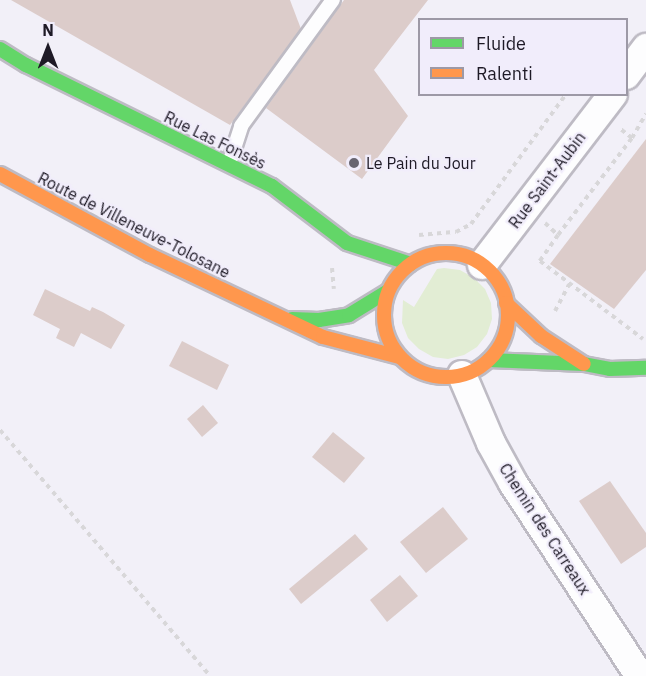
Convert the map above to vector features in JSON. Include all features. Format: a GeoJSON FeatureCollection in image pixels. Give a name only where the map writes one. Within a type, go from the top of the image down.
{"type":"FeatureCollection","features":[{"type":"Feature","properties":{"kind":"street"},"geometry":{"type":"LineString","coordinates":[[628,74],[646,48]]}},
{"type":"Feature","properties":{"kind":"street","name":"Rue Las Fonsès"},"geometry":{"type":"LineString","coordinates":[[0,49],[26,65],[272,186],[347,243],[411,264]]}},
{"type":"Feature","properties":{"kind":"street","name":"Rue Saint-Aubin"},"geometry":{"type":"LineString","coordinates":[[482,266],[606,104]]}},
{"type":"Feature","properties":{"kind":"street","name":"Route de Villeneuve-Tolosane"},"geometry":{"type":"LineString","coordinates":[[0,174],[150,255],[323,337],[399,357]]}},
{"type":"Feature","properties":{"kind":"street"},"geometry":{"type":"LineString","coordinates":[[507,303],[505,334],[489,360],[462,375],[445,377],[428,375],[412,368],[399,357],[386,333],[384,305],[388,291],[398,276],[411,264],[425,257],[447,254],[469,258],[482,266],[493,276],[507,303],[541,336],[584,364]]}},
{"type":"Feature","properties":{"kind":"street","name":"Route de Villeneuve-Tolosane"},"geometry":{"type":"LineString","coordinates":[[287,319],[319,320],[349,315],[388,291]]}},
{"type":"Feature","properties":{"kind":"street"},"geometry":{"type":"LineString","coordinates":[[489,360],[584,364],[610,369],[646,368]]}},
{"type":"Feature","properties":{"kind":"street","name":"Chemin des Carreaux"},"geometry":{"type":"LineString","coordinates":[[462,375],[491,443],[513,483],[640,676]]}},
{"type":"Feature","properties":{"kind":"lane"},"geometry":{"type":"LineString","coordinates":[[229,165],[241,126],[333,0]]}},
{"type":"Feature","properties":{"kind":"path"},"geometry":{"type":"LineString","coordinates":[[606,104],[632,138]]}},
{"type":"Feature","properties":{"kind":"path"},"geometry":{"type":"LineString","coordinates":[[646,114],[632,138],[540,261],[646,341]]}},
{"type":"Feature","properties":{"kind":"path"},"geometry":{"type":"LineString","coordinates":[[538,217],[558,235]]}},
{"type":"Feature","properties":{"kind":"path"},"geometry":{"type":"LineString","coordinates":[[550,320],[569,285]]}},
{"type":"Feature","properties":{"kind":"path"},"geometry":{"type":"LineString","coordinates":[[0,430],[210,676]]}},
{"type":"Feature","properties":{"kind":"green space"},"geometry":{"type":"Polygon","coordinates":[[[437,269],[460,270],[474,278],[485,289],[491,303],[492,319],[487,334],[477,347],[464,355],[448,359],[433,357],[419,349],[408,338],[402,323],[403,300],[414,307],[437,269]]]}},
{"type":"Feature","properties":{"kind":"building"},"geometry":{"type":"Polygon","coordinates":[[[11,0],[290,0],[301,29],[230,125],[11,0]]]}},
{"type":"Feature","properties":{"kind":"building"},"geometry":{"type":"Polygon","coordinates":[[[344,0],[428,0],[374,70],[408,116],[362,179],[266,108],[344,0]]]}},
{"type":"Feature","properties":{"kind":"building"},"geometry":{"type":"Polygon","coordinates":[[[646,139],[646,270],[614,309],[550,264],[646,139]]]}},
{"type":"Feature","properties":{"kind":"building"},"geometry":{"type":"Polygon","coordinates":[[[45,289],[90,311],[92,307],[125,325],[111,349],[81,333],[74,347],[56,338],[60,329],[33,315],[45,289]]]}},
{"type":"Feature","properties":{"kind":"building"},"geometry":{"type":"Polygon","coordinates":[[[182,341],[229,365],[217,390],[169,366],[182,341]]]}},
{"type":"Feature","properties":{"kind":"building"},"geometry":{"type":"Polygon","coordinates":[[[203,405],[218,423],[202,437],[187,419],[203,405]]]}},
{"type":"Feature","properties":{"kind":"building"},"geometry":{"type":"Polygon","coordinates":[[[333,432],[365,458],[344,483],[312,457],[333,432]]]}},
{"type":"Feature","properties":{"kind":"building"},"geometry":{"type":"Polygon","coordinates":[[[610,481],[646,533],[646,547],[621,564],[579,501],[610,481]]]}},
{"type":"Feature","properties":{"kind":"building"},"geometry":{"type":"Polygon","coordinates":[[[443,507],[468,539],[426,573],[400,542],[443,507]]]}},
{"type":"Feature","properties":{"kind":"building"},"geometry":{"type":"Polygon","coordinates":[[[355,534],[368,549],[301,604],[289,589],[355,534]]]}},
{"type":"Feature","properties":{"kind":"building"},"geometry":{"type":"Polygon","coordinates":[[[400,575],[418,596],[387,622],[370,600],[400,575]]]}},
{"type":"Feature","properties":{"kind":"traffic: fast"},"geometry":{"type":"LineString","coordinates":[[0,49],[26,65],[272,186],[347,243],[411,264]]}},
{"type":"Feature","properties":{"kind":"traffic: fast"},"geometry":{"type":"LineString","coordinates":[[292,319],[319,320],[349,315],[388,291]]}},
{"type":"Feature","properties":{"kind":"traffic: fast"},"geometry":{"type":"LineString","coordinates":[[489,360],[584,364],[610,369],[646,368]]}},
{"type":"Feature","properties":{"kind":"traffic: slow"},"geometry":{"type":"LineString","coordinates":[[0,174],[150,255],[323,337],[399,357]]}},
{"type":"Feature","properties":{"kind":"traffic: slow"},"geometry":{"type":"LineString","coordinates":[[446,253],[470,258],[490,271],[503,291],[508,315],[503,339],[490,359],[470,372],[446,377],[422,372],[402,359],[389,339],[384,315],[389,291],[402,271],[422,258],[446,253]]}},
{"type":"Feature","properties":{"kind":"traffic: slow"},"geometry":{"type":"LineString","coordinates":[[506,303],[541,336],[584,364]]}},
{"type":"Feature","properties":{"kind":"place","name":"Le Pain du Jour"},"geometry":{"type":"Point","coordinates":[354,163]}}]}
